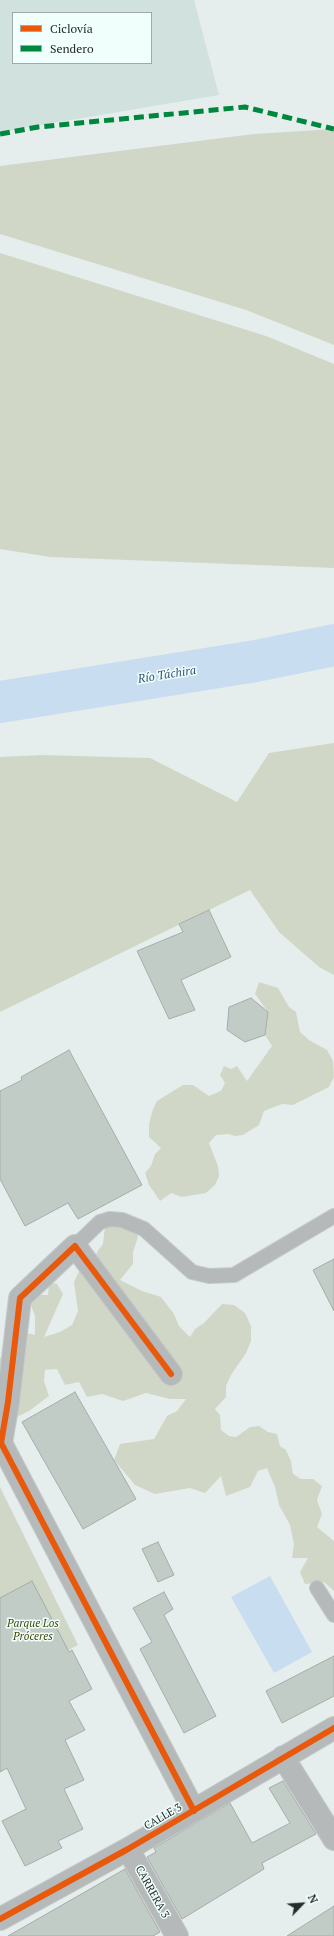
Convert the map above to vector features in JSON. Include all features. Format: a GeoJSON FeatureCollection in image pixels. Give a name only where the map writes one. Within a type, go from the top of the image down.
{"type":"FeatureCollection","features":[{"type":"Feature","properties":{"kind":"street"},"geometry":{"type":"LineString","coordinates":[[171,1374],[75,1246],[20,1298],[8,1402],[1,1443],[194,1810]]}},
{"type":"Feature","properties":{"kind":"street","name":"CALLE 3"},"geometry":{"type":"LineString","coordinates":[[2,1915],[128,1849],[334,1728]]}},
{"type":"Feature","properties":{"kind":"street"},"geometry":{"type":"LineString","coordinates":[[283,1757],[334,1838]]}},
{"type":"Feature","properties":{"kind":"street","name":"CARRERA 3"},"geometry":{"type":"LineString","coordinates":[[128,1849],[177,1936]]}},
{"type":"Feature","properties":{"kind":"lane"},"geometry":{"type":"LineString","coordinates":[[75,1246],[100,1222],[110,1219],[122,1220],[144,1229],[192,1272],[209,1276],[234,1275],[334,1216]]}},
{"type":"Feature","properties":{"kind":"lane"},"geometry":{"type":"LineString","coordinates":[[317,1588],[334,1615]]}},
{"type":"Feature","properties":{"kind":"shaded area"},"geometry":{"type":"Polygon","coordinates":[[[0,0],[194,0],[219,95],[0,132],[0,0]]]}},
{"type":"Feature","properties":{"kind":"green space"},"geometry":{"type":"Polygon","coordinates":[[[334,129],[334,345],[246,310],[0,234],[0,166],[254,134],[334,129]]]}},
{"type":"Feature","properties":{"kind":"green space"},"geometry":{"type":"Polygon","coordinates":[[[0,253],[266,336],[334,364],[334,568],[50,557],[0,549],[0,253]]]}},
{"type":"Feature","properties":{"kind":"green space"},"geometry":{"type":"Polygon","coordinates":[[[334,743],[334,975],[319,967],[279,932],[250,890],[0,1012],[0,757],[43,755],[150,758],[237,802],[269,753],[334,743]]]}},
{"type":"Feature","properties":{"kind":"green space"},"geometry":{"type":"Polygon","coordinates":[[[259,982],[278,988],[289,1007],[296,1012],[300,1032],[309,1040],[327,1050],[333,1061],[334,1077],[329,1087],[293,1105],[282,1104],[264,1111],[259,1125],[243,1135],[216,1135],[209,1143],[218,1166],[219,1176],[215,1185],[206,1193],[182,1197],[171,1193],[160,1201],[149,1185],[145,1173],[151,1166],[155,1154],[161,1148],[149,1137],[149,1124],[153,1109],[157,1101],[183,1085],[193,1085],[209,1096],[221,1091],[225,1083],[220,1075],[224,1066],[231,1069],[237,1066],[247,1081],[272,1046],[265,1035],[268,1012],[255,994],[259,982]]]}},
{"type":"Feature","properties":{"kind":"green space"},"geometry":{"type":"Polygon","coordinates":[[[132,1220],[138,1237],[133,1252],[133,1264],[120,1280],[142,1291],[161,1297],[174,1314],[179,1326],[190,1337],[195,1329],[204,1323],[222,1304],[234,1305],[245,1313],[251,1326],[251,1341],[246,1353],[231,1375],[226,1386],[226,1397],[215,1409],[220,1415],[221,1430],[229,1436],[236,1437],[250,1427],[259,1426],[268,1432],[277,1434],[280,1446],[286,1450],[291,1461],[293,1474],[301,1479],[313,1479],[322,1486],[317,1500],[322,1514],[317,1527],[334,1541],[334,1591],[324,1582],[305,1584],[300,1572],[308,1558],[292,1558],[294,1544],[290,1525],[279,1505],[275,1487],[267,1468],[258,1471],[250,1487],[226,1496],[221,1476],[205,1493],[190,1488],[155,1494],[135,1485],[114,1460],[120,1444],[154,1439],[167,1416],[177,1411],[186,1399],[170,1399],[146,1393],[123,1401],[102,1394],[87,1397],[79,1382],[65,1385],[57,1369],[45,1370],[44,1381],[49,1396],[29,1411],[15,1418],[0,1404],[0,1358],[6,1355],[15,1337],[27,1333],[35,1335],[35,1316],[29,1300],[40,1295],[48,1295],[49,1282],[57,1284],[63,1294],[44,1337],[60,1332],[72,1325],[78,1311],[74,1282],[79,1271],[94,1264],[97,1252],[103,1244],[105,1226],[132,1220]]]}},
{"type":"Feature","properties":{"kind":"green space","name":"Parque Los Próceres"},"geometry":{"type":"Polygon","coordinates":[[[0,1487],[78,1645],[0,1686],[0,1487]]]}},
{"type":"Feature","properties":{"kind":"water"},"geometry":{"type":"Polygon","coordinates":[[[270,1576],[312,1652],[274,1673],[231,1597],[270,1576]]]}},
{"type":"Feature","properties":{"kind":"building"},"geometry":{"type":"Polygon","coordinates":[[[209,910],[231,957],[181,980],[195,1010],[169,1019],[137,951],[183,932],[179,924],[209,910]]]}},
{"type":"Feature","properties":{"kind":"building"},"geometry":{"type":"Polygon","coordinates":[[[251,998],[268,1012],[265,1035],[245,1042],[227,1030],[229,1007],[251,998]]]}},
{"type":"Feature","properties":{"kind":"building"},"geometry":{"type":"Polygon","coordinates":[[[69,1050],[142,1185],[78,1219],[68,1203],[25,1226],[0,1179],[0,1091],[22,1080],[21,1077],[69,1050]]]}},
{"type":"Feature","properties":{"kind":"building"},"geometry":{"type":"Polygon","coordinates":[[[334,1259],[334,1311],[313,1270],[334,1259]]]}},
{"type":"Feature","properties":{"kind":"building"},"geometry":{"type":"Polygon","coordinates":[[[75,1392],[136,1499],[83,1529],[22,1422],[75,1392]]]}},
{"type":"Feature","properties":{"kind":"building"},"geometry":{"type":"Polygon","coordinates":[[[158,1542],[174,1575],[158,1582],[142,1549],[158,1542]]]}},
{"type":"Feature","properties":{"kind":"building"},"geometry":{"type":"Polygon","coordinates":[[[32,1581],[69,1652],[72,1650],[92,1689],[69,1701],[85,1730],[65,1740],[84,1780],[64,1789],[83,1829],[58,1841],[62,1848],[25,1866],[2,1821],[26,1809],[7,1768],[0,1772],[0,1598],[32,1581]]]}},
{"type":"Feature","properties":{"kind":"building"},"geometry":{"type":"Polygon","coordinates":[[[164,1592],[173,1609],[164,1615],[216,1716],[184,1733],[140,1649],[152,1642],[133,1608],[164,1592]]]}},
{"type":"Feature","properties":{"kind":"building"},"geometry":{"type":"Polygon","coordinates":[[[334,1656],[334,1696],[282,1723],[266,1691],[334,1656]]]}},
{"type":"Feature","properties":{"kind":"building"},"geometry":{"type":"Polygon","coordinates":[[[283,1781],[316,1834],[262,1863],[264,1869],[182,1919],[147,1857],[156,1852],[154,1848],[230,1803],[252,1843],[290,1823],[269,1788],[283,1781]]]}},
{"type":"Feature","properties":{"kind":"building"},"geometry":{"type":"Polygon","coordinates":[[[125,1869],[160,1932],[153,1936],[8,1936],[125,1869]]]}},
{"type":"Feature","properties":{"kind":"building"},"geometry":{"type":"Polygon","coordinates":[[[334,1906],[334,1936],[287,1936],[334,1906]]]}},
{"type":"Feature","properties":{"kind":"waterway","name":"Río Táchira"},"geometry":{"type":"LineString","coordinates":[[0,702],[256,661],[334,645]]}},
{"type":"Feature","properties":{"kind":"marked path"},"geometry":{"type":"LineString","coordinates":[[0,134],[38,127],[245,107],[334,129]]}},
{"type":"Feature","properties":{"kind":"cycle path"},"geometry":{"type":"LineString","coordinates":[[171,1374],[75,1246],[20,1298],[8,1402],[1,1443],[194,1811]]}},
{"type":"Feature","properties":{"kind":"cycle path"},"geometry":{"type":"LineString","coordinates":[[0,1919],[128,1849],[334,1728]]}}]}
